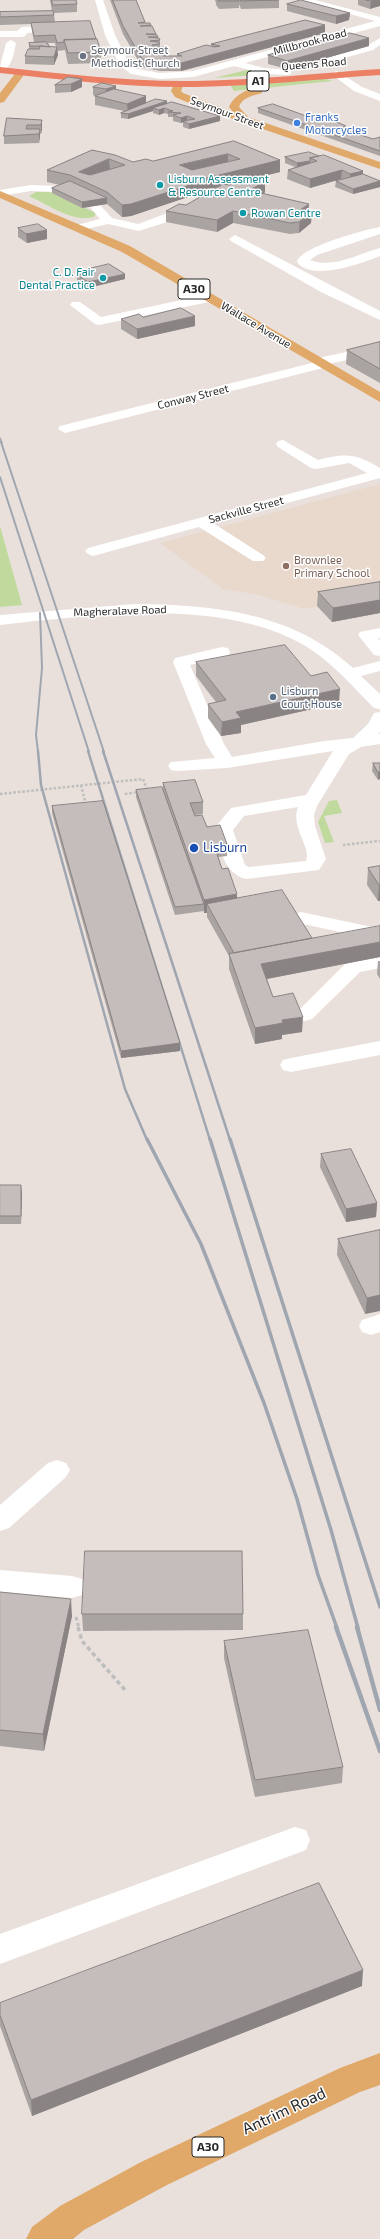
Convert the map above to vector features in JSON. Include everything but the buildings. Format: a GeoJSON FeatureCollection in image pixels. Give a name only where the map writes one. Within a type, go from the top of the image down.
{"type":"FeatureCollection","features":[{"type":"Feature","properties":{"kind":"highway"},"geometry":{"type":"LineString","coordinates":[[337,74],[380,67]]}},
{"type":"Feature","properties":{"kind":"highway","name":"Seymour Street"},"geometry":{"type":"LineString","coordinates":[[0,69],[178,90]]}},
{"type":"Feature","properties":{"kind":"highway","name":"Queens Road"},"geometry":{"type":"LineString","coordinates":[[178,90],[337,74],[380,72]]}},
{"type":"Feature","properties":{"kind":"highway","name":"Seymour Street"},"geometry":{"type":"LineString","coordinates":[[69,78],[148,93],[178,90]]}},
{"type":"Feature","properties":{"kind":"highway","name":"Queens Road"},"geometry":{"type":"LineString","coordinates":[[231,93],[380,82]]}},
{"type":"Feature","properties":{"kind":"highway","name":"A1"},"geometry":{"type":"LineString","coordinates":[[178,90],[207,95]]}},
{"type":"Feature","properties":{"kind":"main road"},"geometry":{"type":"LineString","coordinates":[[0,100],[21,72]]}},
{"type":"Feature","properties":{"kind":"main road","name":"Seymour Street"},"geometry":{"type":"LineString","coordinates":[[178,90],[244,119],[380,166]]}},
{"type":"Feature","properties":{"kind":"main road"},"geometry":{"type":"LineString","coordinates":[[244,119],[234,107],[235,104],[241,98],[258,91]]}},
{"type":"Feature","properties":{"kind":"main road","name":"Wallace Avenue"},"geometry":{"type":"LineString","coordinates":[[0,194],[126,249],[380,398]]}},
{"type":"Feature","properties":{"kind":"main road","name":"Antrim Road"},"geometry":{"type":"LineString","coordinates":[[44,2239],[72,2218],[178,2161],[352,2079],[380,2068]]}},
{"type":"Feature","properties":{"kind":"street","name":"Millbrook Road"},"geometry":{"type":"LineString","coordinates":[[99,0],[105,28],[125,66],[142,74],[160,76],[186,76],[380,23]]}},
{"type":"Feature","properties":{"kind":"street"},"geometry":{"type":"LineString","coordinates":[[305,0],[380,20]]}},
{"type":"Feature","properties":{"kind":"street"},"geometry":{"type":"LineString","coordinates":[[0,27],[70,26],[22,30],[22,34],[0,34]]}},
{"type":"Feature","properties":{"kind":"street"},"geometry":{"type":"LineString","coordinates":[[105,28],[124,35]]}},
{"type":"Feature","properties":{"kind":"street"},"geometry":{"type":"LineString","coordinates":[[358,29],[380,36]]}},
{"type":"Feature","properties":{"kind":"street"},"geometry":{"type":"LineString","coordinates":[[326,60],[370,48],[380,41]]}},
{"type":"Feature","properties":{"kind":"street"},"geometry":{"type":"LineString","coordinates":[[0,69],[11,43]]}},
{"type":"Feature","properties":{"kind":"street"},"geometry":{"type":"LineString","coordinates":[[218,55],[264,71],[288,72]]}},
{"type":"Feature","properties":{"kind":"street"},"geometry":{"type":"LineString","coordinates":[[337,74],[364,93],[380,98]]}},
{"type":"Feature","properties":{"kind":"street"},"geometry":{"type":"LineString","coordinates":[[0,194],[31,188],[58,189]]}},
{"type":"Feature","properties":{"kind":"street"},"geometry":{"type":"LineString","coordinates":[[96,207],[108,221],[139,228],[163,220],[182,211]]}},
{"type":"Feature","properties":{"kind":"street"},"geometry":{"type":"LineString","coordinates":[[77,228],[108,221],[127,221],[171,208]]}},
{"type":"Feature","properties":{"kind":"street"},"geometry":{"type":"LineString","coordinates":[[303,262],[303,260],[314,252],[380,230]]}},
{"type":"Feature","properties":{"kind":"street"},"geometry":{"type":"LineString","coordinates":[[235,239],[380,316]]}},
{"type":"Feature","properties":{"kind":"street"},"geometry":{"type":"LineString","coordinates":[[280,263],[303,262],[310,265],[332,266],[355,262],[380,252]]}},
{"type":"Feature","properties":{"kind":"street"},"geometry":{"type":"LineString","coordinates":[[76,305],[100,321],[210,298]]}},
{"type":"Feature","properties":{"kind":"street"},"geometry":{"type":"LineString","coordinates":[[324,366],[380,349]]}},
{"type":"Feature","properties":{"kind":"street"},"geometry":{"type":"LineString","coordinates":[[324,366],[349,365]]}},
{"type":"Feature","properties":{"kind":"street","name":"Conway Street"},"geometry":{"type":"LineString","coordinates":[[65,429],[324,366]]}},
{"type":"Feature","properties":{"kind":"street"},"geometry":{"type":"LineString","coordinates":[[283,444],[316,464],[347,457],[358,460],[380,474]]}},
{"type":"Feature","properties":{"kind":"street","name":"Sackville Street"},"geometry":{"type":"LineString","coordinates":[[93,551],[380,474]]}},
{"type":"Feature","properties":{"kind":"street"},"geometry":{"type":"LineString","coordinates":[[201,522],[258,558]]}},
{"type":"Feature","properties":{"kind":"street","name":"Magheralave Road"},"geometry":{"type":"LineString","coordinates":[[1,620],[152,608],[222,614],[256,622],[287,632],[309,642],[351,673],[380,704]]}},
{"type":"Feature","properties":{"kind":"street"},"geometry":{"type":"LineString","coordinates":[[380,633],[366,635],[380,651]]}},
{"type":"Feature","properties":{"kind":"street"},"geometry":{"type":"LineString","coordinates":[[222,652],[181,662],[215,744],[227,763]]}},
{"type":"Feature","properties":{"kind":"street"},"geometry":{"type":"LineString","coordinates":[[351,673],[380,666]]}},
{"type":"Feature","properties":{"kind":"street"},"geometry":{"type":"LineString","coordinates":[[311,800],[261,807],[238,812],[223,829],[238,868],[246,873],[312,866],[317,859],[316,849],[307,829],[305,816],[311,800],[323,784],[337,754],[374,727],[380,717]]}},
{"type":"Feature","properties":{"kind":"street"},"geometry":{"type":"LineString","coordinates":[[177,766],[227,763],[324,746],[380,739]]}},
{"type":"Feature","properties":{"kind":"street"},"geometry":{"type":"LineString","coordinates":[[301,918],[372,933],[380,932]]}},
{"type":"Feature","properties":{"kind":"street"},"geometry":{"type":"LineString","coordinates":[[305,1014],[353,967],[380,962]]}},
{"type":"Feature","properties":{"kind":"street"},"geometry":{"type":"LineString","coordinates":[[291,1065],[380,1048]]}},
{"type":"Feature","properties":{"kind":"street"},"geometry":{"type":"LineString","coordinates":[[0,1521],[57,1470]]}},
{"type":"Feature","properties":{"kind":"street"},"geometry":{"type":"LineString","coordinates":[[0,1581],[72,1587]]}},
{"type":"Feature","properties":{"kind":"street"},"geometry":{"type":"LineString","coordinates":[[0,1949],[295,1840]]}},
{"type":"Feature","properties":{"kind":"path"},"geometry":{"type":"LineString","coordinates":[[0,794],[143,779],[147,791]]}},
{"type":"Feature","properties":{"kind":"path"},"geometry":{"type":"LineString","coordinates":[[81,785],[86,805]]}},
{"type":"Feature","properties":{"kind":"path"},"geometry":{"type":"LineString","coordinates":[[125,794],[147,791],[154,792]]}},
{"type":"Feature","properties":{"kind":"path"},"geometry":{"type":"LineString","coordinates":[[80,806],[93,804]]}},
{"type":"Feature","properties":{"kind":"path"},"geometry":{"type":"LineString","coordinates":[[343,846],[380,841]]}},
{"type":"Feature","properties":{"kind":"path"},"geometry":{"type":"LineString","coordinates":[[72,1587],[82,1641],[126,1690]]}},
{"type":"Feature","properties":{"kind":"shaded area","name":"Brownlee Primary School"},"geometry":{"type":"Polygon","coordinates":[[[380,484],[380,595],[304,609],[259,595],[223,589],[160,543],[380,484]]]}},
{"type":"Feature","properties":{"kind":"green space"},"geometry":{"type":"Polygon","coordinates":[[[251,69],[270,74],[214,78],[251,69]]]}},
{"type":"Feature","properties":{"kind":"green space"},"geometry":{"type":"Polygon","coordinates":[[[323,78],[333,81],[234,91],[230,85],[323,78]]]}},
{"type":"Feature","properties":{"kind":"green space"},"geometry":{"type":"Polygon","coordinates":[[[36,192],[50,192],[96,213],[94,217],[86,218],[60,212],[29,196],[36,192]]]}},
{"type":"Feature","properties":{"kind":"green space"},"geometry":{"type":"Polygon","coordinates":[[[0,526],[22,605],[0,607],[0,526]]]}},
{"type":"Feature","properties":{"kind":"green space"},"geometry":{"type":"Polygon","coordinates":[[[337,800],[342,813],[324,816],[334,842],[325,843],[318,822],[329,801],[337,800]]]}},
{"type":"Feature","properties":{"kind":"railway"},"geometry":{"type":"LineString","coordinates":[[0,438],[2,443]]}},
{"type":"Feature","properties":{"kind":"railway"},"geometry":{"type":"LineString","coordinates":[[1,442],[104,752]]}},
{"type":"Feature","properties":{"kind":"railway"},"geometry":{"type":"LineString","coordinates":[[0,477],[89,752]]}},
{"type":"Feature","properties":{"kind":"railway"},"geometry":{"type":"LineString","coordinates":[[38,752],[36,735],[42,668],[40,613]]}},
{"type":"Feature","properties":{"kind":"railway"},"geometry":{"type":"LineString","coordinates":[[38,751],[41,785],[125,1089],[147,1140]]}},
{"type":"Feature","properties":{"kind":"railway"},"geometry":{"type":"LineString","coordinates":[[88,751],[210,1140]]}},
{"type":"Feature","properties":{"kind":"railway"},"geometry":{"type":"LineString","coordinates":[[103,751],[230,1140]]}},
{"type":"Feature","properties":{"kind":"railway"},"geometry":{"type":"LineString","coordinates":[[147,1139],[201,1244],[264,1403],[297,1499],[318,1575],[337,1628]]}},
{"type":"Feature","properties":{"kind":"railway"},"geometry":{"type":"LineString","coordinates":[[210,1139],[331,1530],[358,1628]]}},
{"type":"Feature","properties":{"kind":"railway"},"geometry":{"type":"LineString","coordinates":[[230,1139],[380,1607]]}},
{"type":"Feature","properties":{"kind":"railway"},"geometry":{"type":"LineString","coordinates":[[336,1627],[380,1751]]}},
{"type":"Feature","properties":{"kind":"railway"},"geometry":{"type":"LineString","coordinates":[[357,1627],[380,1710]]}},
{"type":"Feature","properties":{"kind":"place","name":"Seymour Street Methodist Church"},"geometry":{"type":"Point","coordinates":[83,56]}},
{"type":"Feature","properties":{"kind":"place","name":"Franks Motorcycles"},"geometry":{"type":"Point","coordinates":[297,123]}},
{"type":"Feature","properties":{"kind":"place","name":"Lisburn Assessment & Resource Centre"},"geometry":{"type":"Point","coordinates":[160,185]}},
{"type":"Feature","properties":{"kind":"place","name":"Rowan Centre"},"geometry":{"type":"Point","coordinates":[243,213]}},
{"type":"Feature","properties":{"kind":"place","name":"C. D. Fair Dental Practice"},"geometry":{"type":"Point","coordinates":[103,278]}},
{"type":"Feature","properties":{"kind":"place","name":"Brownlee Primary School"},"geometry":{"type":"Point","coordinates":[286,566]}},
{"type":"Feature","properties":{"kind":"place","name":"Lisburn Court House"},"geometry":{"type":"Point","coordinates":[273,697]}},
{"type":"Feature","properties":{"kind":"place","name":"Lisburn"},"geometry":{"type":"Point","coordinates":[194,848]}}]}
